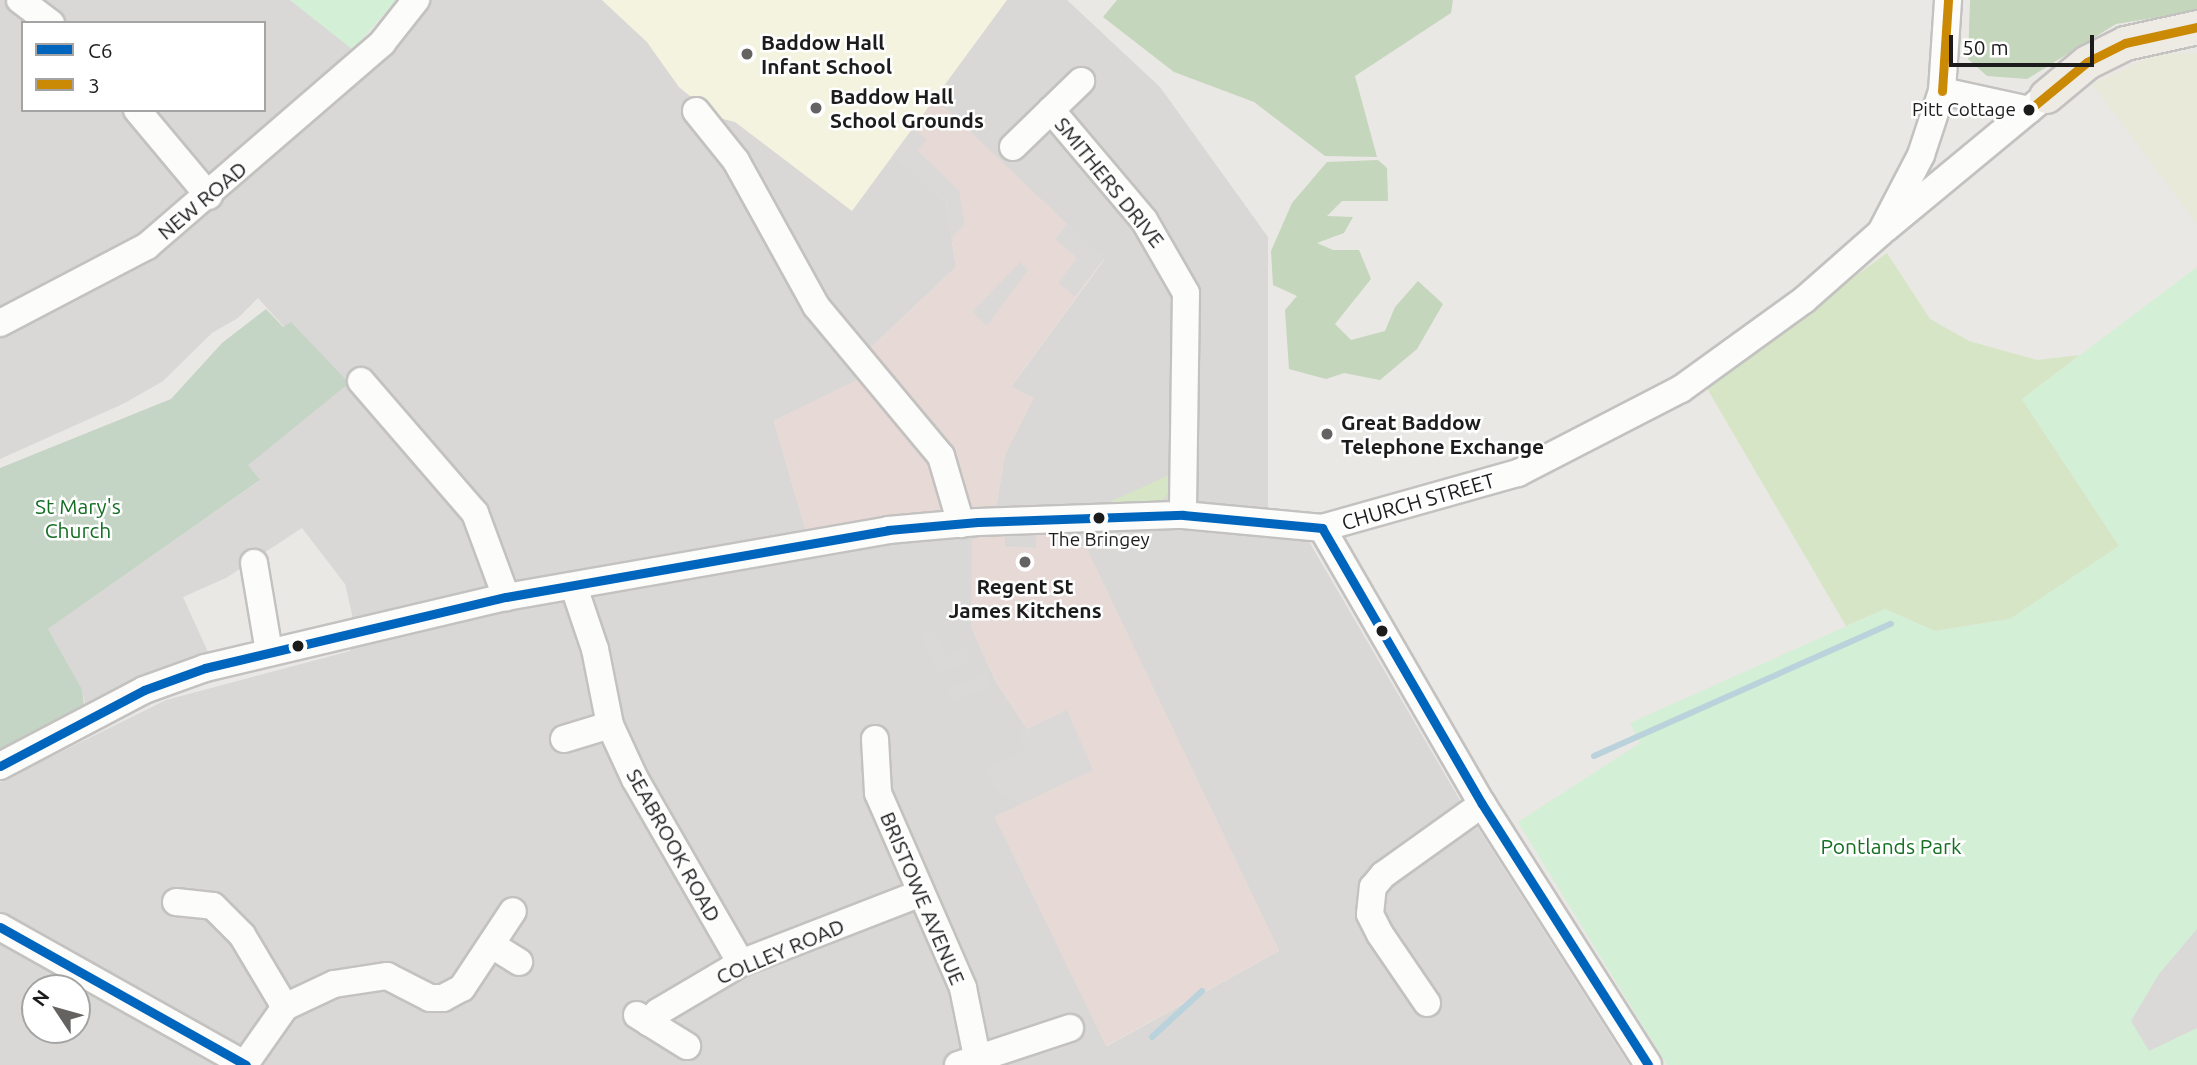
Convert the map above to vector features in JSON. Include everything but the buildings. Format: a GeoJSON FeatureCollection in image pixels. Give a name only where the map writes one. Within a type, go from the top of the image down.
{"type":"FeatureCollection","features":[{"type":"Feature","properties":{"kind":"main road"},"geometry":{"type":"LineString","coordinates":[[2038,103],[2087,62],[2125,43],[2197,27]]}},
{"type":"Feature","properties":{"kind":"street"},"geometry":{"type":"LineString","coordinates":[[20,0],[48,21]]}},
{"type":"Feature","properties":{"kind":"street","name":"NEW ROAD"},"geometry":{"type":"LineString","coordinates":[[0,323],[147,246],[209,196],[382,43],[416,0]]}},
{"type":"Feature","properties":{"kind":"street","name":"CHURCH STREET"},"geometry":{"type":"LineString","coordinates":[[0,766],[144,690],[205,668],[506,597],[852,536],[961,524],[1183,515],[1322,528],[1518,472],[1619,425],[1742,347],[1862,253],[1881,232],[1921,155],[1942,91],[1948,0]]}},
{"type":"Feature","properties":{"kind":"street","name":"SMITHERS DRIVE"},"geometry":{"type":"LineString","coordinates":[[1013,147],[1081,80]]}},
{"type":"Feature","properties":{"kind":"street"},"geometry":{"type":"LineString","coordinates":[[1942,91],[2038,103]]}},
{"type":"Feature","properties":{"kind":"street"},"geometry":{"type":"LineString","coordinates":[[1881,232],[2038,103]]}},
{"type":"Feature","properties":{"kind":"street","name":"SMITHERS DRIVE"},"geometry":{"type":"LineString","coordinates":[[1051,110],[1162,244],[1178,295],[1183,515]]}},
{"type":"Feature","properties":{"kind":"street"},"geometry":{"type":"LineString","coordinates":[[696,111],[736,161],[816,306],[941,456],[961,524]]}},
{"type":"Feature","properties":{"kind":"street"},"geometry":{"type":"LineString","coordinates":[[139,112],[209,196]]}},
{"type":"Feature","properties":{"kind":"street"},"geometry":{"type":"LineString","coordinates":[[361,381],[390,395],[475,513],[506,597]]}},
{"type":"Feature","properties":{"kind":"street"},"geometry":{"type":"LineString","coordinates":[[1322,528],[1482,804],[1648,1065]]}},
{"type":"Feature","properties":{"kind":"street"},"geometry":{"type":"LineString","coordinates":[[254,563],[270,652]]}},
{"type":"Feature","properties":{"kind":"street","name":"SEABROOK ROAD"},"geometry":{"type":"LineString","coordinates":[[574,587],[595,649],[610,725],[635,779],[741,963]]}},
{"type":"Feature","properties":{"kind":"street"},"geometry":{"type":"LineString","coordinates":[[564,739],[610,725]]}},
{"type":"Feature","properties":{"kind":"street","name":"BRISTOWE AVENUE"},"geometry":{"type":"LineString","coordinates":[[875,739],[878,793],[919,894],[963,988],[968,1061]]}},
{"type":"Feature","properties":{"kind":"street"},"geometry":{"type":"LineString","coordinates":[[1427,1003],[1380,934],[1370,914],[1373,887],[1383,875],[1482,804]]}},
{"type":"Feature","properties":{"kind":"street","name":"COLLEY ROAD"},"geometry":{"type":"LineString","coordinates":[[687,1046],[643,1019],[741,963],[919,894]]}},
{"type":"Feature","properties":{"kind":"street"},"geometry":{"type":"LineString","coordinates":[[176,902],[213,906],[242,935],[285,1007]]}},
{"type":"Feature","properties":{"kind":"street"},"geometry":{"type":"LineString","coordinates":[[0,926],[246,1065],[285,1007],[334,984],[373,975],[387,976],[414,994],[443,998],[462,988],[513,911]]}},
{"type":"Feature","properties":{"kind":"street"},"geometry":{"type":"LineString","coordinates":[[492,945],[519,962]]}},
{"type":"Feature","properties":{"kind":"street"},"geometry":{"type":"LineString","coordinates":[[968,1061],[1070,1028]]}},
{"type":"Feature","properties":{"kind":"shaded area"},"geometry":{"type":"Polygon","coordinates":[[[0,0],[290,0],[377,66],[428,0],[602,0],[647,42],[679,87],[716,117],[735,122],[1007,0],[1067,0],[1160,87],[1268,237],[1268,537],[1307,538],[1457,795],[1629,1065],[0,1065],[0,782],[166,700],[350,651],[352,614],[345,584],[302,528],[226,578],[183,597],[208,652],[85,705],[82,689],[48,629],[259,481],[247,465],[291,322],[284,327],[258,298],[238,318],[212,333],[163,381],[125,403],[0,459],[0,0]],[[894,155],[946,203],[956,267],[864,354],[866,376],[774,421],[806,531],[950,508],[996,507],[1005,454],[1033,398],[1011,387],[1104,260],[894,155]],[[1004,534],[971,626],[996,682],[1027,729],[1067,710],[1093,770],[995,817],[1107,1046],[1279,951],[1086,548],[1067,536],[1037,535],[1036,548],[1004,547],[1004,534]]]}},
{"type":"Feature","properties":{"kind":"shaded area","name":"Baddow Hall School Grounds"},"geometry":{"type":"Polygon","coordinates":[[[602,0],[1007,0],[852,211],[735,122],[716,117],[679,87],[647,42],[602,0]]]}},
{"type":"Feature","properties":{"kind":"shaded area"},"geometry":{"type":"Polygon","coordinates":[[[1117,0],[1453,0],[1451,13],[1355,76],[1377,157],[1325,156],[1254,102],[1174,72],[1103,17],[1117,0]]]}},
{"type":"Feature","properties":{"kind":"shaded area"},"geometry":{"type":"Polygon","coordinates":[[[1970,0],[2197,0],[2197,11],[2116,24],[2027,79],[1987,76],[1968,59],[1970,0]]]}},
{"type":"Feature","properties":{"kind":"shaded area"},"geometry":{"type":"Polygon","coordinates":[[[2159,53],[2197,54],[2197,224],[2092,84],[2159,53]]]}},
{"type":"Feature","properties":{"kind":"shaded area","name":"The Bringey"},"geometry":{"type":"Polygon","coordinates":[[[935,98],[1104,259],[1011,387],[1034,398],[1005,454],[996,507],[950,508],[806,531],[774,421],[865,376],[864,354],[956,267],[946,203],[893,155],[935,98]]]}},
{"type":"Feature","properties":{"kind":"shaded area"},"geometry":{"type":"Polygon","coordinates":[[[914,127],[927,140],[918,151],[959,190],[965,224],[951,238],[946,203],[893,155],[914,127]]]}},
{"type":"Feature","properties":{"kind":"shaded area"},"geometry":{"type":"Polygon","coordinates":[[[1378,160],[1387,168],[1388,201],[1342,201],[1327,216],[1353,217],[1344,233],[1317,243],[1333,250],[1359,250],[1371,279],[1335,324],[1351,340],[1385,331],[1395,307],[1418,281],[1443,304],[1417,349],[1380,380],[1344,373],[1326,379],[1289,369],[1285,310],[1297,296],[1273,285],[1271,251],[1292,203],[1327,162],[1378,160]]]}},
{"type":"Feature","properties":{"kind":"shaded area"},"geometry":{"type":"Polygon","coordinates":[[[1067,224],[1104,259],[1075,296],[1058,283],[1077,258],[1055,239],[1067,224]]]}},
{"type":"Feature","properties":{"kind":"shaded area"},"geometry":{"type":"Polygon","coordinates":[[[1020,262],[1028,270],[987,326],[972,312],[1020,262]]]}},
{"type":"Feature","properties":{"kind":"shaded area"},"geometry":{"type":"Polygon","coordinates":[[[985,534],[1005,534],[1005,547],[1036,548],[1037,535],[1067,536],[1086,547],[1279,951],[1106,1046],[995,817],[1092,770],[1067,710],[1027,729],[996,682],[971,626],[972,540],[985,534]]]}},
{"type":"Feature","properties":{"kind":"shaded area"},"geometry":{"type":"Polygon","coordinates":[[[934,629],[947,656],[967,647],[972,659],[940,674],[921,635],[934,629]]]}},
{"type":"Feature","properties":{"kind":"shaded area"},"geometry":{"type":"Polygon","coordinates":[[[985,673],[991,685],[953,702],[948,689],[985,673]]]}},
{"type":"Feature","properties":{"kind":"shaded area"},"geometry":{"type":"Polygon","coordinates":[[[1067,710],[1093,770],[1020,804],[994,788],[985,768],[1025,751],[1019,733],[1067,710]]]}},
{"type":"Feature","properties":{"kind":"shaded area"},"geometry":{"type":"Polygon","coordinates":[[[2197,929],[2197,1028],[2149,1051],[2131,1021],[2159,974],[2197,929]]]}},
{"type":"Feature","properties":{"kind":"green space"},"geometry":{"type":"Polygon","coordinates":[[[290,0],[396,0],[353,50],[290,0]]]}},
{"type":"Feature","properties":{"kind":"green space"},"geometry":{"type":"Polygon","coordinates":[[[1887,253],[1930,319],[1969,341],[2037,360],[2080,355],[2022,399],[2119,546],[2010,619],[1935,631],[1885,609],[1846,626],[1705,385],[1887,253]]]}},
{"type":"Feature","properties":{"kind":"green space","name":"Pontlands Park"},"geometry":{"type":"Polygon","coordinates":[[[2197,267],[2197,1065],[1667,1065],[1518,822],[1640,743],[1630,723],[1885,609],[1935,631],[2010,619],[2119,546],[2022,399],[2197,267]]]}},
{"type":"Feature","properties":{"kind":"green space","name":"St Mary's Church"},"geometry":{"type":"Polygon","coordinates":[[[266,309],[283,327],[291,322],[349,383],[248,465],[260,480],[48,629],[82,689],[84,705],[0,749],[0,468],[171,399],[222,343],[266,309]]]}},
{"type":"Feature","properties":{"kind":"green space"},"geometry":{"type":"Polygon","coordinates":[[[1169,475],[1171,490],[1157,506],[1101,506],[1169,475]]]}},
{"type":"Feature","properties":{"kind":"waterway"},"geometry":{"type":"LineString","coordinates":[[1594,756],[1891,624]]}},
{"type":"Feature","properties":{"kind":"waterway"},"geometry":{"type":"LineString","coordinates":[[1152,1037],[1202,991]]}},
{"type":"Feature","properties":{"kind":"transit line","name":"3"},"geometry":{"type":"LineString","coordinates":[[1942,91],[1948,0]]}},
{"type":"Feature","properties":{"kind":"transit line","name":"3"},"geometry":{"type":"LineString","coordinates":[[2029,110],[2087,62],[2125,43],[2197,27]]}},
{"type":"Feature","properties":{"kind":"transit line","name":"C6"},"geometry":{"type":"LineString","coordinates":[[0,766],[144,690],[205,668],[506,597],[888,530],[978,522],[1183,515],[1322,528],[1482,804],[1648,1065]]}},
{"type":"Feature","properties":{"kind":"transit line","name":"C6"},"geometry":{"type":"LineString","coordinates":[[0,927],[246,1065]]}},
{"type":"Feature","properties":{"kind":"place","name":"Baddow Hall Infant School"},"geometry":{"type":"Point","coordinates":[747,54]}},
{"type":"Feature","properties":{"kind":"place","name":"Baddow Hall School Grounds"},"geometry":{"type":"Point","coordinates":[816,108]}},
{"type":"Feature","properties":{"kind":"place","name":"Pitt Cottage"},"geometry":{"type":"Point","coordinates":[2029,110]}},
{"type":"Feature","properties":{"kind":"place","name":"Great Baddow Telephone Exchange"},"geometry":{"type":"Point","coordinates":[1327,434]}},
{"type":"Feature","properties":{"kind":"place","name":"The Bringey"},"geometry":{"type":"Point","coordinates":[1099,518]}},
{"type":"Feature","properties":{"kind":"place","name":"Regent St James Kitchens"},"geometry":{"type":"Point","coordinates":[1025,562]}}]}
